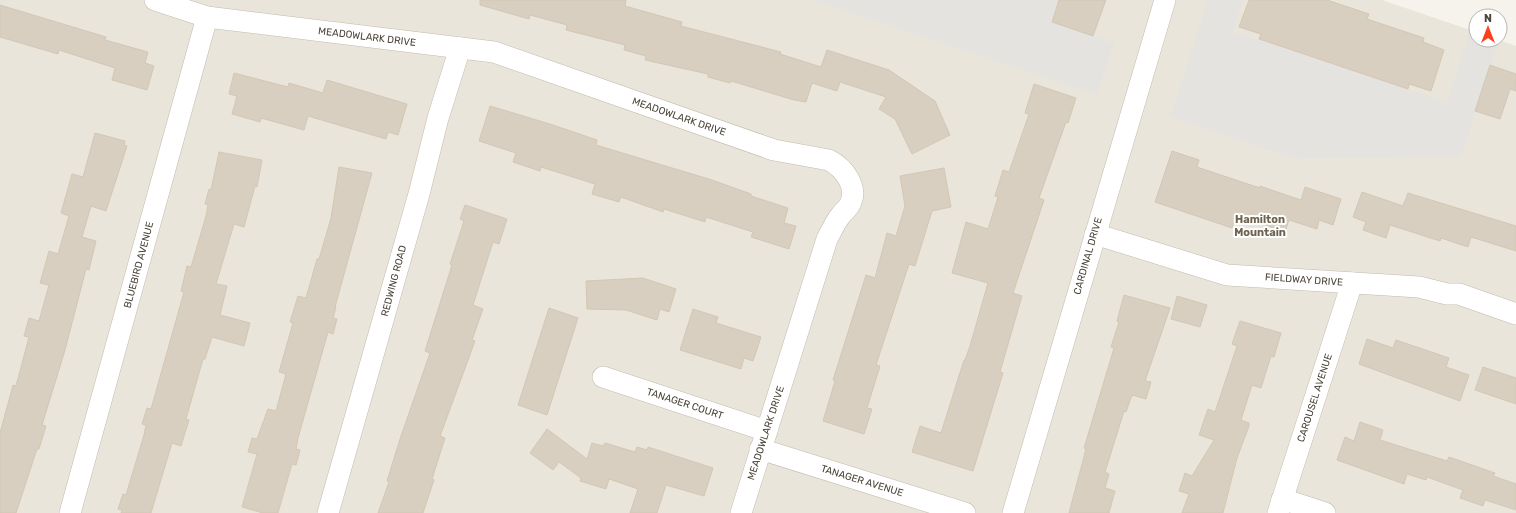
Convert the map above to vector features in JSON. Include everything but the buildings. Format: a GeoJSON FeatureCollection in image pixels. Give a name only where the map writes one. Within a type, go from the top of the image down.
{"type":"FeatureCollection","features":[{"type":"Feature","properties":{"kind":"street","name":"MEADOWLARK DRIVE"},"geometry":{"type":"LineString","coordinates":[[155,0],[207,17],[494,52],[774,150],[829,160],[834,163],[847,176],[853,191],[852,197],[849,206],[840,215],[827,240],[741,513]]}},
{"type":"Feature","properties":{"kind":"street","name":"CARDINAL DRIVE"},"geometry":{"type":"LineString","coordinates":[[1013,513],[1165,0]]}},
{"type":"Feature","properties":{"kind":"street","name":"BLUEBIRD AVENUE"},"geometry":{"type":"LineString","coordinates":[[70,513],[207,17]]}},
{"type":"Feature","properties":{"kind":"street","name":"REDWING ROAD"},"geometry":{"type":"LineString","coordinates":[[328,513],[377,343],[438,118],[460,48]]}},
{"type":"Feature","properties":{"kind":"street","name":"FIELDWAY DRIVE"},"geometry":{"type":"LineString","coordinates":[[1095,234],[1227,275],[1419,287],[1447,294],[1459,294],[1516,314]]}},
{"type":"Feature","properties":{"kind":"street","name":"CAROUSEL AVENUE"},"geometry":{"type":"LineString","coordinates":[[1280,506],[1352,283]]}},
{"type":"Feature","properties":{"kind":"street","name":"TANAGER COURT"},"geometry":{"type":"LineString","coordinates":[[603,377],[764,440]]}},
{"type":"Feature","properties":{"kind":"street","name":"TANAGER AVENUE"},"geometry":{"type":"LineString","coordinates":[[764,440],[964,513]]}},
{"type":"Feature","properties":{"kind":"street"},"geometry":{"type":"LineString","coordinates":[[1280,506],[1325,513]]}},
{"type":"Feature","properties":{"kind":"shaded area"},"geometry":{"type":"Polygon","coordinates":[[[0,0],[1382,0],[1468,29],[1468,48],[1508,48],[1508,43],[1516,46],[1516,513],[0,513],[0,0]]]}},
{"type":"Feature","properties":{"kind":"shaded area"},"geometry":{"type":"Polygon","coordinates":[[[811,0],[1059,0],[1052,22],[1114,43],[1097,95],[811,0]]]}},
{"type":"Feature","properties":{"kind":"shaded area"},"geometry":{"type":"Polygon","coordinates":[[[1208,0],[1243,0],[1233,32],[1447,102],[1468,37],[1468,48],[1497,48],[1461,156],[1295,159],[1170,117],[1208,0]]]}},
{"type":"Feature","properties":{"kind":"district","name":"Hamilton Mountain"},"geometry":{"type":"Point","coordinates":[1260,225]}}]}
